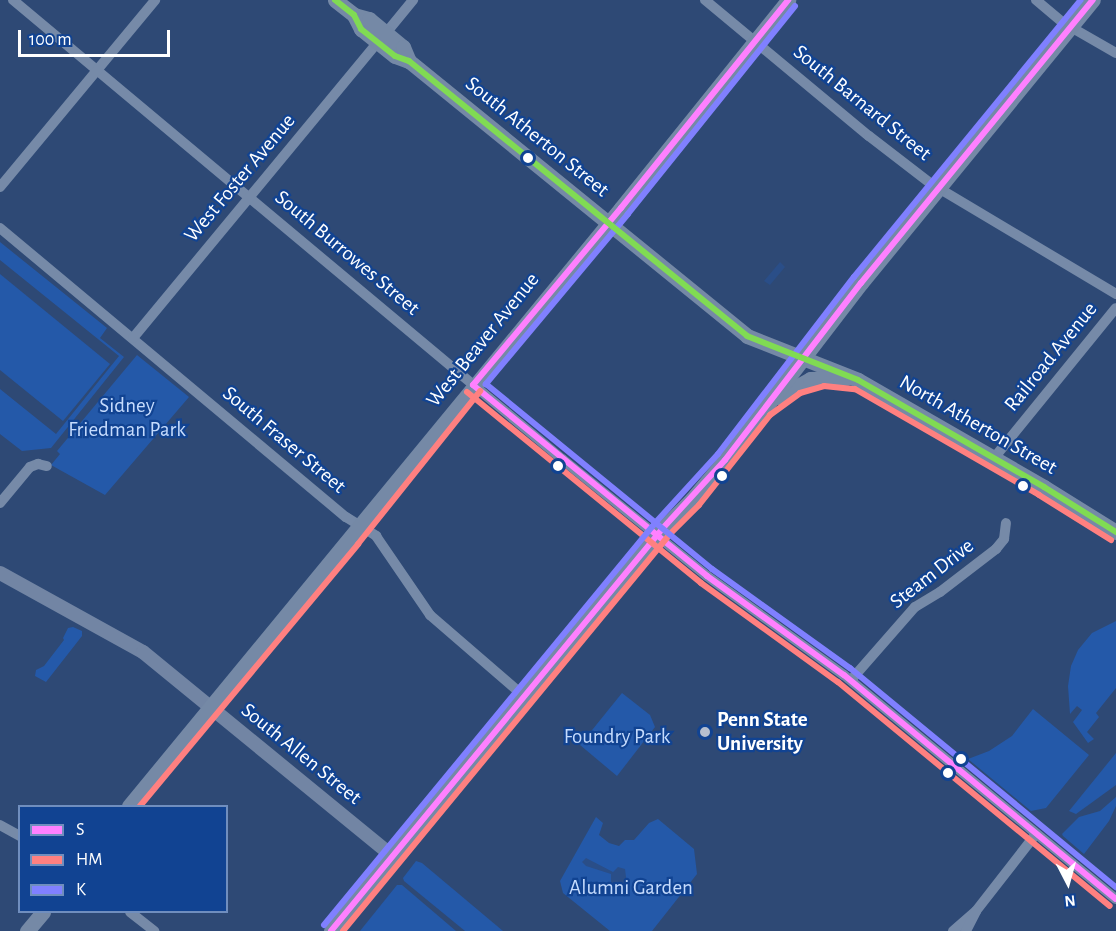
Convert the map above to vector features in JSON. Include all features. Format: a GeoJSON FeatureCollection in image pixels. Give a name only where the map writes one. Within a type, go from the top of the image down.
{"type":"FeatureCollection","features":[{"type":"Feature","properties":{"kind":"main road","name":"South Atherton Street"},"geometry":{"type":"LineString","coordinates":[[335,0],[354,15],[361,28],[382,38],[395,56],[409,61],[747,336],[809,360]]}},
{"type":"Feature","properties":{"kind":"main road","name":"West Beaver Avenue"},"geometry":{"type":"LineString","coordinates":[[131,805],[788,0]]}},
{"type":"Feature","properties":{"kind":"main road"},"geometry":{"type":"LineString","coordinates":[[331,931],[657,536],[692,499],[764,408],[809,360],[939,189],[1093,0]]}},
{"type":"Feature","properties":{"kind":"main road","name":"North Atherton Street"},"geometry":{"type":"LineString","coordinates":[[809,360],[858,380],[994,458],[1116,532]]}},
{"type":"Feature","properties":{"kind":"main road"},"geometry":{"type":"LineString","coordinates":[[764,408],[786,391],[810,379],[838,377],[858,380]]}},
{"type":"Feature","properties":{"kind":"main road"},"geometry":{"type":"LineString","coordinates":[[27,931],[42,913]]}},
{"type":"Feature","properties":{"kind":"street","name":"South Burrowes Street"},"geometry":{"type":"LineString","coordinates":[[13,0],[657,536],[707,576],[851,680],[1116,899]]}},
{"type":"Feature","properties":{"kind":"street"},"geometry":{"type":"LineString","coordinates":[[0,188],[155,0]]}},
{"type":"Feature","properties":{"kind":"street","name":"West Foster Avenue"},"geometry":{"type":"LineString","coordinates":[[133,338],[413,0]]}},
{"type":"Feature","properties":{"kind":"street","name":"South Barnard Street"},"geometry":{"type":"LineString","coordinates":[[705,0],[869,136],[939,189],[1116,294]]}},
{"type":"Feature","properties":{"kind":"street"},"geometry":{"type":"LineString","coordinates":[[1036,0],[1072,27],[1116,53]]}},
{"type":"Feature","properties":{"kind":"street","name":"South Fraser Street"},"geometry":{"type":"LineString","coordinates":[[0,228],[337,510],[380,540],[434,618],[525,697]]}},
{"type":"Feature","properties":{"kind":"street","name":"Railroad Avenue"},"geometry":{"type":"LineString","coordinates":[[994,458],[1116,308]]}},
{"type":"Feature","properties":{"kind":"street"},"geometry":{"type":"LineString","coordinates":[[0,503],[30,467],[38,464],[47,466]]}},
{"type":"Feature","properties":{"kind":"street","name":"Steam Drive"},"geometry":{"type":"LineString","coordinates":[[851,680],[915,607],[940,592],[996,549],[1004,539],[1006,523]]}},
{"type":"Feature","properties":{"kind":"street","name":"South Allen Street"},"geometry":{"type":"LineString","coordinates":[[0,573],[139,649],[392,856]]}},
{"type":"Feature","properties":{"kind":"street"},"geometry":{"type":"LineString","coordinates":[[0,825],[18,835]]}},
{"type":"Feature","properties":{"kind":"street"},"geometry":{"type":"LineString","coordinates":[[953,931],[976,910],[1036,834]]}},
{"type":"Feature","properties":{"kind":"street"},"geometry":{"type":"LineString","coordinates":[[966,931],[976,910]]}},
{"type":"Feature","properties":{"kind":"street"},"geometry":{"type":"LineString","coordinates":[[131,913],[154,931]]}},
{"type":"Feature","properties":{"kind":"green space"},"geometry":{"type":"Polygon","coordinates":[[[0,242],[107,328],[100,338],[124,357],[51,448],[22,451],[0,434],[0,389],[56,434],[119,356],[0,260],[0,242]]]}},
{"type":"Feature","properties":{"kind":"green space"},"geometry":{"type":"Polygon","coordinates":[[[0,274],[110,364],[63,421],[0,370],[0,274]]]}},
{"type":"Feature","properties":{"kind":"green space","name":"Sidney Friedman Park"},"geometry":{"type":"Polygon","coordinates":[[[137,355],[189,397],[105,495],[51,465],[60,454],[57,451],[137,355]]]}},
{"type":"Feature","properties":{"kind":"green space"},"geometry":{"type":"Polygon","coordinates":[[[1116,621],[1116,688],[1096,713],[1099,717],[1087,732],[1094,739],[1088,743],[1073,722],[1082,710],[1077,706],[1070,714],[1068,686],[1071,666],[1078,650],[1092,633],[1116,621]]]}},
{"type":"Feature","properties":{"kind":"green space"},"geometry":{"type":"Polygon","coordinates":[[[73,627],[82,631],[82,636],[46,682],[35,676],[36,670],[44,666],[64,640],[68,628],[73,627]]]}},
{"type":"Feature","properties":{"kind":"green space","name":"Foundry Park"},"geometry":{"type":"Polygon","coordinates":[[[622,693],[650,715],[655,727],[617,776],[580,745],[622,693]]]}},
{"type":"Feature","properties":{"kind":"green space"},"geometry":{"type":"Polygon","coordinates":[[[1033,709],[1089,755],[1046,808],[1031,811],[968,759],[989,751],[1012,736],[1033,709]]]}},
{"type":"Feature","properties":{"kind":"green space"},"geometry":{"type":"Polygon","coordinates":[[[1116,753],[1116,785],[1076,814],[1069,811],[1116,753]]]}},
{"type":"Feature","properties":{"kind":"green space"},"geometry":{"type":"Polygon","coordinates":[[[1116,797],[1116,806],[1109,821],[1084,854],[1063,836],[1062,834],[1079,817],[1100,811],[1116,797]]]}},
{"type":"Feature","properties":{"kind":"green space","name":"Alumni Garden"},"geometry":{"type":"Polygon","coordinates":[[[596,817],[603,823],[599,835],[609,843],[619,846],[625,840],[634,840],[649,823],[658,819],[694,849],[697,874],[652,931],[610,931],[563,893],[560,881],[596,817]]]}},
{"type":"Feature","properties":{"kind":"green space"},"geometry":{"type":"Polygon","coordinates":[[[416,861],[422,863],[503,931],[465,931],[404,881],[403,878],[416,861]]]}},
{"type":"Feature","properties":{"kind":"green space"},"geometry":{"type":"Polygon","coordinates":[[[397,885],[402,885],[456,931],[360,931],[397,885]]]}},
{"type":"Feature","properties":{"kind":"shaded area"},"geometry":{"type":"Polygon","coordinates":[[[780,262],[785,267],[770,285],[764,281],[780,262]]]}},
{"type":"Feature","properties":{"kind":"shaded area"},"geometry":{"type":"Polygon","coordinates":[[[586,858],[613,872],[618,867],[625,869],[627,885],[617,891],[611,889],[611,874],[586,866],[582,862],[586,858]]]}},
{"type":"Feature","properties":{"kind":"transit line"},"geometry":{"type":"LineString","coordinates":[[335,0],[354,15],[361,29],[395,56],[409,61],[747,336],[858,380],[1044,487],[1116,532]]}},
{"type":"Feature","properties":{"kind":"transit line","name":"S"},"geometry":{"type":"LineString","coordinates":[[473,385],[621,208],[788,0]]}},
{"type":"Feature","properties":{"kind":"transit line","name":"K"},"geometry":{"type":"LineString","coordinates":[[324,925],[656,522],[718,454],[854,277],[1081,0]]}},
{"type":"Feature","properties":{"kind":"transit line","name":"S"},"geometry":{"type":"LineString","coordinates":[[331,931],[663,528],[725,460],[861,283],[1093,0]]}},
{"type":"Feature","properties":{"kind":"transit line","name":"K"},"geometry":{"type":"LineString","coordinates":[[795,6],[628,214],[486,384],[712,569],[850,668],[1116,887]]}},
{"type":"Feature","properties":{"kind":"transit line","name":"S"},"geometry":{"type":"LineString","coordinates":[[473,385],[707,576],[844,675],[1116,899]]}},
{"type":"Feature","properties":{"kind":"transit line","name":"HM"},"geometry":{"type":"LineString","coordinates":[[343,931],[670,534],[699,505],[770,415],[800,393],[824,386],[855,389],[1039,495],[1111,540]]}},
{"type":"Feature","properties":{"kind":"transit line","name":"HM"},"geometry":{"type":"LineString","coordinates":[[141,805],[358,544],[480,391]]}},
{"type":"Feature","properties":{"kind":"transit line","name":"HM"},"geometry":{"type":"LineString","coordinates":[[467,392],[701,583],[838,682],[1110,906]]}},
{"type":"Feature","properties":{"kind":"place","name":"Penn State University"},"geometry":{"type":"Point","coordinates":[705,732]}}]}
